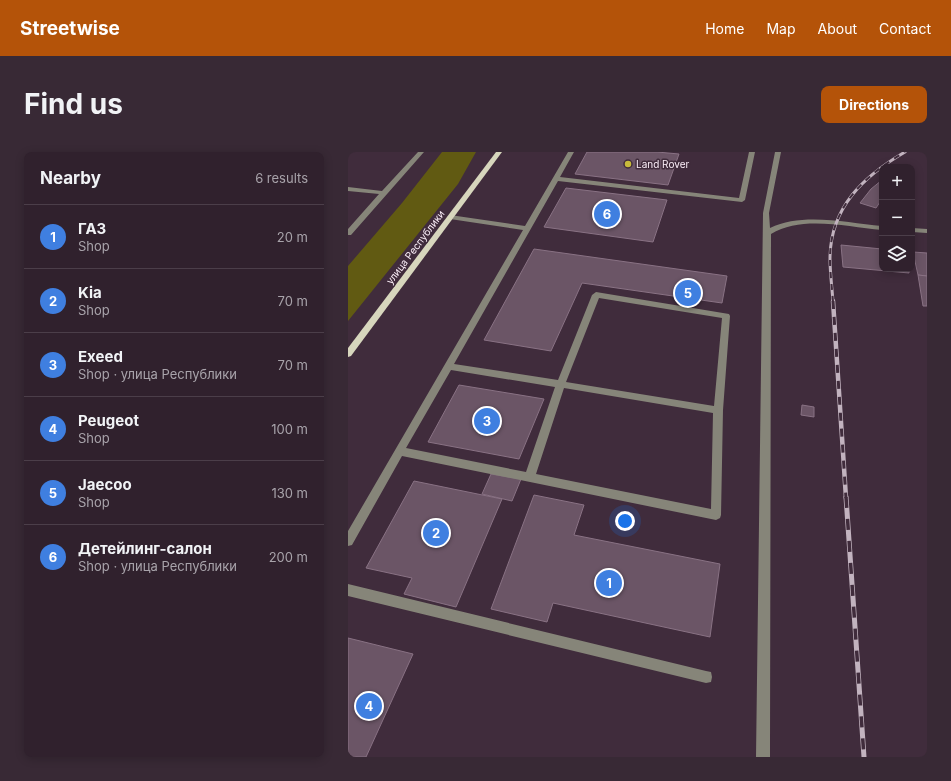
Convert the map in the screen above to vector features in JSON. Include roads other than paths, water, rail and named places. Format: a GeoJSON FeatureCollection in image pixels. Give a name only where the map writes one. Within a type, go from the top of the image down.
{"type":"FeatureCollection","features":[{"type":"Feature","properties":{"kind":"main road","name":"улица Республики"},"geometry":{"type":"LineString","coordinates":[[348,354],[499,152]]}},
{"type":"Feature","properties":{"kind":"lane"},"geometry":{"type":"LineString","coordinates":[[348,232],[421,152]]}},
{"type":"Feature","properties":{"kind":"lane"},"geometry":{"type":"LineString","coordinates":[[348,541],[571,152]]}},
{"type":"Feature","properties":{"kind":"lane"},"geometry":{"type":"LineString","coordinates":[[556,178],[742,200],[752,152]]}},
{"type":"Feature","properties":{"kind":"lane"},"geometry":{"type":"LineString","coordinates":[[763,757],[766,213],[778,152]]}},
{"type":"Feature","properties":{"kind":"lane"},"geometry":{"type":"LineString","coordinates":[[348,189],[384,193]]}},
{"type":"Feature","properties":{"kind":"lane"},"geometry":{"type":"LineString","coordinates":[[450,217],[528,228]]}},
{"type":"Feature","properties":{"kind":"lane"},"geometry":{"type":"LineString","coordinates":[[348,222],[357,223]]}},
{"type":"Feature","properties":{"kind":"lane"},"geometry":{"type":"LineString","coordinates":[[767,233],[778,227],[796,223],[835,224],[879,228]]}},
{"type":"Feature","properties":{"kind":"lane"},"geometry":{"type":"LineString","coordinates":[[915,230],[927,232]]}},
{"type":"Feature","properties":{"kind":"lane"},"geometry":{"type":"LineString","coordinates":[[400,450],[530,477],[716,515],[718,410],[726,316],[596,295],[561,383],[530,477]]}},
{"type":"Feature","properties":{"kind":"lane"},"geometry":{"type":"LineString","coordinates":[[448,366],[561,383],[718,410]]}},
{"type":"Feature","properties":{"kind":"lane"},"geometry":{"type":"LineString","coordinates":[[348,590],[706,677]]}},
{"type":"Feature","properties":{"kind":"railway"},"geometry":{"type":"LineString","coordinates":[[833,302],[830,264],[832,240],[836,224],[843,209],[852,195],[863,183],[890,161],[905,152]]}},
{"type":"Feature","properties":{"kind":"railway"},"geometry":{"type":"LineString","coordinates":[[833,301],[846,498]]}},
{"type":"Feature","properties":{"kind":"railway"},"geometry":{"type":"LineString","coordinates":[[846,497],[864,757]]}},
{"type":"Feature","properties":{"kind":"place","name":"Land Rover"},"geometry":{"type":"Point","coordinates":[628,164]}},
{"type":"Feature","properties":{"kind":"place","name":"Детейлинг-салон"},"geometry":{"type":"Point","coordinates":[607,214]}},
{"type":"Feature","properties":{"kind":"place","name":"Jaecoo"},"geometry":{"type":"Point","coordinates":[688,293]}},
{"type":"Feature","properties":{"kind":"place","name":"Exeed"},"geometry":{"type":"Point","coordinates":[487,421]}},
{"type":"Feature","properties":{"kind":"place","name":"Kia"},"geometry":{"type":"Point","coordinates":[436,533]}},
{"type":"Feature","properties":{"kind":"place","name":"ГАЗ"},"geometry":{"type":"Point","coordinates":[609,583]}},
{"type":"Feature","properties":{"kind":"place","name":"Peugeot"},"geometry":{"type":"Point","coordinates":[369,706]}}]}
